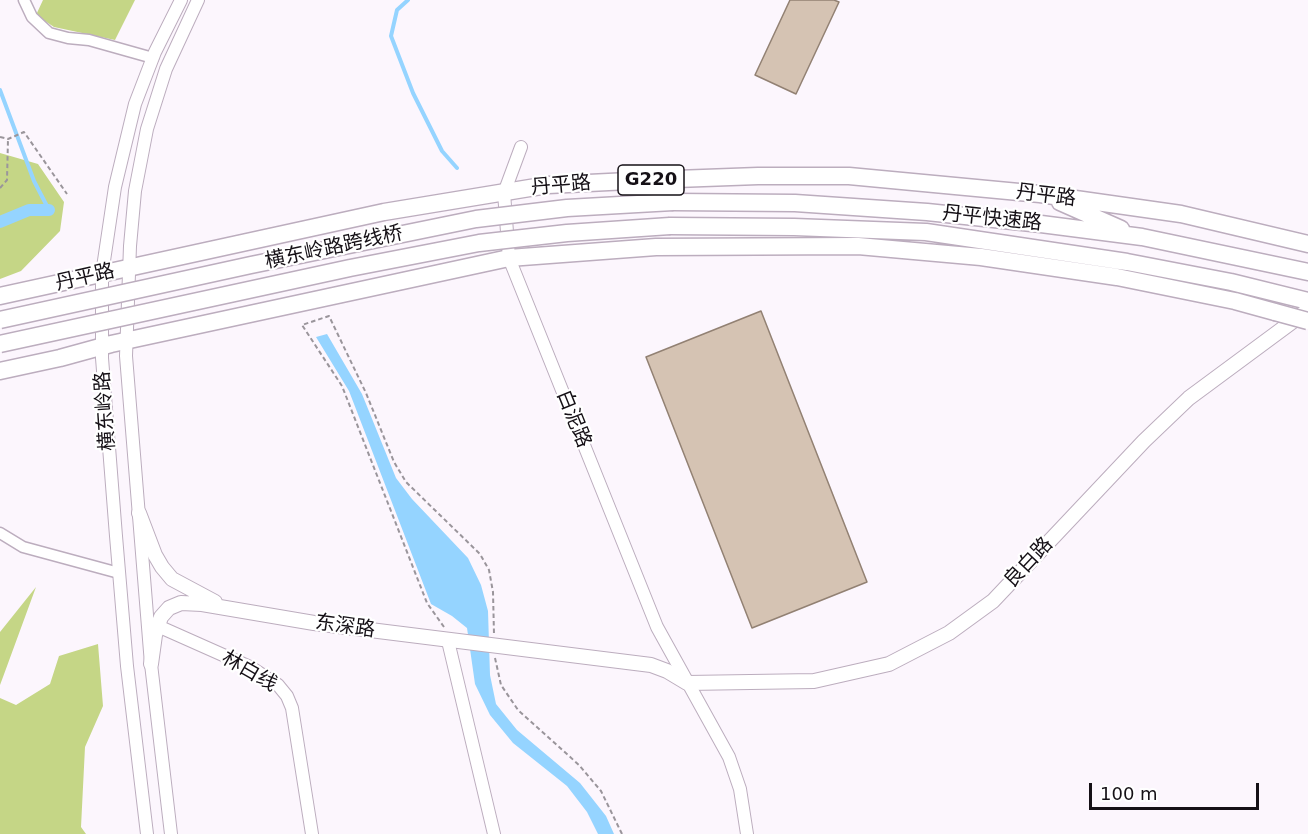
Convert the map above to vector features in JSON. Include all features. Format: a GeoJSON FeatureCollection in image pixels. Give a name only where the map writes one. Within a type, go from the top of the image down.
{"type":"FeatureCollection","features":[{"type":"Feature","properties":{"kind":"highway","name":"丹平路"},"geometry":{"type":"LineString","coordinates":[[0,296],[384,212],[548,185],[781,176],[849,176],[1040,194],[1181,214],[1308,244]]}},
{"type":"Feature","properties":{"kind":"highway"},"geometry":{"type":"LineString","coordinates":[[1040,194],[1142,237]]}},
{"type":"Feature","properties":{"kind":"highway","name":"丹平快速路"},"geometry":{"type":"LineString","coordinates":[[673,202],[795,203],[927,212],[1041,224],[1142,237],[1308,272]]}},
{"type":"Feature","properties":{"kind":"highway","name":"横东岭路跨线桥"},"geometry":{"type":"LineString","coordinates":[[0,320],[476,219],[567,208],[673,202]]}},
{"type":"Feature","properties":{"kind":"highway","name":"丹平快速路"},"geometry":{"type":"LineString","coordinates":[[670,226],[926,232],[1127,262],[1231,282],[1304,303]]}},
{"type":"Feature","properties":{"kind":"highway","name":"横东岭路跨线桥"},"geometry":{"type":"LineString","coordinates":[[0,344],[479,243],[567,233],[670,226]]}},
{"type":"Feature","properties":{"kind":"highway"},"geometry":{"type":"LineString","coordinates":[[0,371],[126,340],[509,258],[656,247],[858,246],[981,256],[1117,277],[1235,301],[1308,321]]}},
{"type":"Feature","properties":{"kind":"highway"},"geometry":{"type":"LineString","coordinates":[[1042,266],[1127,262]]}},
{"type":"Feature","properties":{"kind":"main road","name":"良白路"},"geometry":{"type":"LineString","coordinates":[[687,683],[814,681],[889,664],[949,633],[993,601],[1144,441],[1189,398],[1304,303]]}},
{"type":"Feature","properties":{"kind":"main road","name":"东深路"},"geometry":{"type":"LineString","coordinates":[[139,513],[155,555],[172,579],[224,608]]}},
{"type":"Feature","properties":{"kind":"main road","name":"东深路"},"geometry":{"type":"LineString","coordinates":[[151,664],[153,624],[169,608],[181,603],[314,624],[494,646]]}},
{"type":"Feature","properties":{"kind":"main road"},"geometry":{"type":"LineString","coordinates":[[494,646],[651,665],[687,683]]}},
{"type":"Feature","properties":{"kind":"street"},"geometry":{"type":"LineString","coordinates":[[24,0],[33,17],[49,33],[89,40],[153,58]]}},
{"type":"Feature","properties":{"kind":"street","name":"横东岭路"},"geometry":{"type":"LineString","coordinates":[[147,834],[127,666],[119,573],[102,346],[102,274],[115,187],[135,104],[153,58],[181,0]]}},
{"type":"Feature","properties":{"kind":"street","name":"横东岭路"},"geometry":{"type":"LineString","coordinates":[[153,624],[139,513],[126,356],[129,268],[135,190],[147,129],[166,69],[198,0]]}},
{"type":"Feature","properties":{"kind":"street","name":"白泥路"},"geometry":{"type":"LineString","coordinates":[[521,147],[504,193],[509,258],[657,627],[729,757],[740,789],[747,834]]}},
{"type":"Feature","properties":{"kind":"street"},"geometry":{"type":"LineString","coordinates":[[0,533],[23,547],[119,573]]}},
{"type":"Feature","properties":{"kind":"street","name":"林白线"},"geometry":{"type":"LineString","coordinates":[[153,624],[250,668],[278,685],[287,696],[292,708],[312,834]]}},
{"type":"Feature","properties":{"kind":"street"},"geometry":{"type":"LineString","coordinates":[[448,641],[494,834]]}},
{"type":"Feature","properties":{"kind":"street"},"geometry":{"type":"LineString","coordinates":[[151,664],[171,834]]}},
{"type":"Feature","properties":{"kind":"path"},"geometry":{"type":"LineString","coordinates":[[0,137],[8,139],[24,132],[67,194]]}},
{"type":"Feature","properties":{"kind":"path"},"geometry":{"type":"LineString","coordinates":[[0,188],[7,180],[8,139]]}},
{"type":"Feature","properties":{"kind":"path"},"geometry":{"type":"LineString","coordinates":[[448,641],[443,624],[427,603],[342,386],[302,325],[329,316],[366,393],[394,462],[406,482],[480,554],[489,570],[493,592],[494,646],[501,684],[518,710],[579,765],[601,790],[622,834]]}},
{"type":"Feature","properties":{"kind":"green space"},"geometry":{"type":"Polygon","coordinates":[[[43,0],[135,0],[115,40],[54,27],[36,15],[43,0]]]}},
{"type":"Feature","properties":{"kind":"green space"},"geometry":{"type":"Polygon","coordinates":[[[0,153],[38,164],[64,202],[60,231],[21,271],[0,279],[0,153]]]}},
{"type":"Feature","properties":{"kind":"green space"},"geometry":{"type":"Polygon","coordinates":[[[36,587],[3,677],[0,685],[0,632],[36,587]]]}},
{"type":"Feature","properties":{"kind":"green space"},"geometry":{"type":"Polygon","coordinates":[[[98,644],[103,706],[85,747],[81,827],[86,834],[0,834],[0,698],[16,705],[50,684],[59,656],[98,644]]]}},
{"type":"Feature","properties":{"kind":"water"},"geometry":{"type":"Polygon","coordinates":[[[327,334],[362,394],[396,478],[412,499],[468,558],[481,585],[488,611],[490,675],[496,704],[517,730],[580,783],[606,816],[614,834],[598,834],[587,812],[567,786],[513,743],[490,715],[475,684],[467,628],[431,604],[349,391],[316,337],[327,334]]]}},
{"type":"Feature","properties":{"kind":"building"},"geometry":{"type":"Polygon","coordinates":[[[790,0],[839,2],[796,94],[755,75],[790,0]]]}},
{"type":"Feature","properties":{"kind":"building"},"geometry":{"type":"Polygon","coordinates":[[[761,311],[867,582],[752,628],[646,357],[761,311]]]}},
{"type":"Feature","properties":{"kind":"waterway"},"geometry":{"type":"LineString","coordinates":[[408,0],[397,10],[391,36],[413,93],[442,151],[457,168]]}},
{"type":"Feature","properties":{"kind":"waterway"},"geometry":{"type":"LineString","coordinates":[[0,90],[34,181],[49,210]]}},
{"type":"Feature","properties":{"kind":"waterway"},"geometry":{"type":"LineString","coordinates":[[0,222],[29,210],[49,210]]}}]}
